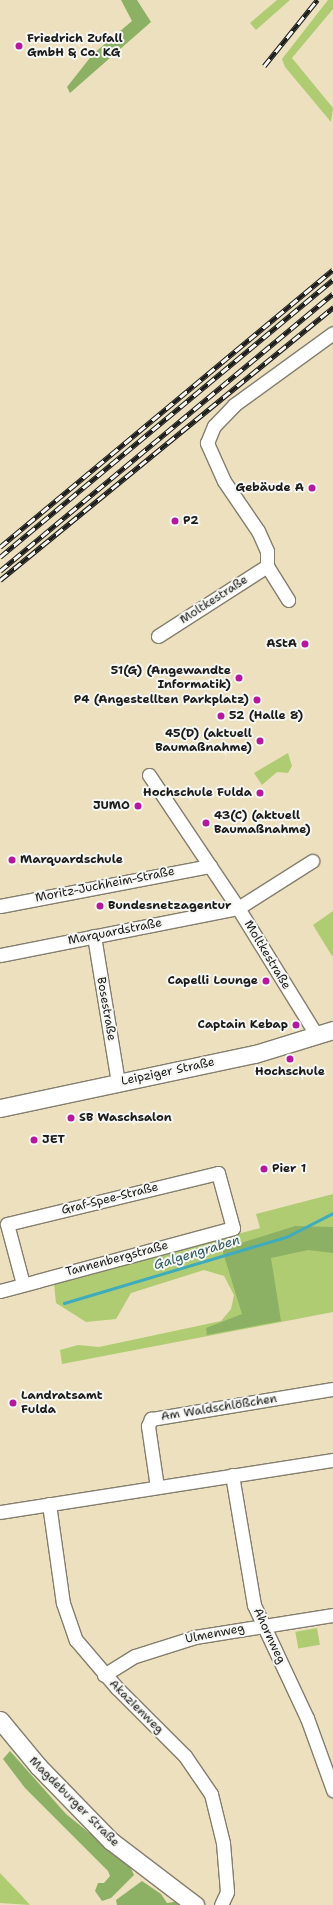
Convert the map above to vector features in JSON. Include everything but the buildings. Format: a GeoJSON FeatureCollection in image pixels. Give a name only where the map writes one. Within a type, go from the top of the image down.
{"type":"FeatureCollection","features":[{"type":"Feature","properties":{"kind":"main road","name":"Leipziger Straße"},"geometry":{"type":"LineString","coordinates":[[0,1108],[255,1054],[333,1030]]}},
{"type":"Feature","properties":{"kind":"main road","name":"Magdeburger Straße"},"geometry":{"type":"LineString","coordinates":[[0,1720],[38,1766],[111,1841],[195,1905]]}},
{"type":"Feature","properties":{"kind":"street"},"geometry":{"type":"LineString","coordinates":[[288,600],[268,564],[258,531],[224,482],[207,443],[214,426],[234,405],[333,333]]}},
{"type":"Feature","properties":{"kind":"street","name":"Moltkestraße"},"geometry":{"type":"LineString","coordinates":[[158,636],[268,564]]}},
{"type":"Feature","properties":{"kind":"street","name":"Moltkestraße"},"geometry":{"type":"LineString","coordinates":[[148,775],[238,908],[317,1036]]}},
{"type":"Feature","properties":{"kind":"street","name":"Marquardstraße"},"geometry":{"type":"LineString","coordinates":[[0,955],[238,908],[312,861]]}},
{"type":"Feature","properties":{"kind":"street","name":"Moritz-Juchheim-Straße"},"geometry":{"type":"LineString","coordinates":[[0,906],[210,866]]}},
{"type":"Feature","properties":{"kind":"street","name":"Bosestraße"},"geometry":{"type":"LineString","coordinates":[[94,936],[118,1082]]}},
{"type":"Feature","properties":{"kind":"street","name":"Graf-Spee-Straße"},"geometry":{"type":"LineString","coordinates":[[24,1284],[7,1224],[218,1172],[233,1228]]}},
{"type":"Feature","properties":{"kind":"street","name":"Tannenbergstraße"},"geometry":{"type":"LineString","coordinates":[[0,1291],[233,1228]]}},
{"type":"Feature","properties":{"kind":"street","name":"Am Waldschlößchen"},"geometry":{"type":"LineString","coordinates":[[157,1487],[148,1426],[151,1419],[333,1389]]}},
{"type":"Feature","properties":{"kind":"street"},"geometry":{"type":"LineString","coordinates":[[0,1512],[333,1460]]}},
{"type":"Feature","properties":{"kind":"street","name":"Ahornweg"},"geometry":{"type":"LineString","coordinates":[[232,1475],[250,1594],[263,1626],[327,1755],[333,1790]]}},
{"type":"Feature","properties":{"kind":"street","name":"Akazienweg"},"geometry":{"type":"LineString","coordinates":[[49,1504],[68,1622],[87,1656],[185,1756],[208,1788],[223,1843],[227,1892],[221,1905]]}},
{"type":"Feature","properties":{"kind":"street","name":"Ulmenweg"},"geometry":{"type":"LineString","coordinates":[[104,1675],[118,1664],[171,1643],[333,1615]]}},
{"type":"Feature","properties":{"kind":"green space"},"geometry":{"type":"Polygon","coordinates":[[[121,0],[137,0],[151,22],[70,93],[67,87],[93,54],[132,21],[121,0]]]}},
{"type":"Feature","properties":{"kind":"green space"},"geometry":{"type":"Polygon","coordinates":[[[277,0],[290,0],[256,30],[250,23],[277,0]]]}},
{"type":"Feature","properties":{"kind":"green space"},"geometry":{"type":"Polygon","coordinates":[[[328,0],[333,0],[333,9],[292,58],[333,108],[331,122],[285,67],[282,59],[328,0]]]}},
{"type":"Feature","properties":{"kind":"green space"},"geometry":{"type":"Polygon","coordinates":[[[288,753],[292,766],[288,773],[277,772],[262,785],[254,773],[288,753]]]}},
{"type":"Feature","properties":{"kind":"green space"},"geometry":{"type":"Polygon","coordinates":[[[333,911],[333,955],[332,956],[313,925],[333,911]]]}},
{"type":"Feature","properties":{"kind":"green space"},"geometry":{"type":"Polygon","coordinates":[[[333,1194],[333,1312],[62,1364],[60,1350],[78,1345],[99,1347],[221,1321],[231,1309],[234,1295],[224,1276],[204,1270],[131,1293],[116,1319],[86,1322],[56,1303],[54,1284],[260,1228],[256,1214],[333,1194]]]}},
{"type":"Feature","properties":{"kind":"green space"},"geometry":{"type":"Polygon","coordinates":[[[295,1226],[333,1227],[333,1253],[308,1250],[271,1258],[281,1321],[207,1335],[206,1328],[242,1314],[222,1249],[295,1226]]]}},
{"type":"Feature","properties":{"kind":"green space"},"geometry":{"type":"Polygon","coordinates":[[[317,1628],[320,1645],[298,1649],[295,1632],[317,1628]]]}},
{"type":"Feature","properties":{"kind":"green space"},"geometry":{"type":"Polygon","coordinates":[[[10,1751],[66,1814],[130,1866],[134,1875],[111,1898],[102,1901],[95,1891],[98,1883],[104,1883],[110,1876],[108,1871],[25,1788],[3,1759],[10,1751]]]}},
{"type":"Feature","properties":{"kind":"green space"},"geometry":{"type":"Polygon","coordinates":[[[0,1873],[20,1894],[30,1905],[0,1903],[0,1873]]]}},
{"type":"Feature","properties":{"kind":"green space"},"geometry":{"type":"Polygon","coordinates":[[[142,1881],[161,1894],[167,1903],[180,1901],[180,1905],[117,1905],[116,1900],[142,1881]]]}},
{"type":"Feature","properties":{"kind":"waterway","name":"Galgengraben"},"geometry":{"type":"LineString","coordinates":[[64,1303],[286,1237],[333,1213]]}},
{"type":"Feature","properties":{"kind":"railway"},"geometry":{"type":"LineString","coordinates":[[264,66],[317,0]]}},
{"type":"Feature","properties":{"kind":"railway"},"geometry":{"type":"LineString","coordinates":[[0,547],[333,270]]}},
{"type":"Feature","properties":{"kind":"railway"},"geometry":{"type":"LineString","coordinates":[[0,557],[333,280]]}},
{"type":"Feature","properties":{"kind":"railway"},"geometry":{"type":"LineString","coordinates":[[0,571],[333,294]]}},
{"type":"Feature","properties":{"kind":"railway"},"geometry":{"type":"LineString","coordinates":[[0,580],[333,307]]}},
{"type":"Feature","properties":{"kind":"place","name":"Friedrich Zufall GmbH & Co. KG"},"geometry":{"type":"Point","coordinates":[19,46]}},
{"type":"Feature","properties":{"kind":"place","name":"Gebäude A"},"geometry":{"type":"Point","coordinates":[312,488]}},
{"type":"Feature","properties":{"kind":"place","name":"P2"},"geometry":{"type":"Point","coordinates":[175,521]}},
{"type":"Feature","properties":{"kind":"place","name":"AStA"},"geometry":{"type":"Point","coordinates":[305,644]}},
{"type":"Feature","properties":{"kind":"place","name":"51(G) (Angewandte Informatik)"},"geometry":{"type":"Point","coordinates":[239,678]}},
{"type":"Feature","properties":{"kind":"place","name":"P4 (Angestellten Parkplatz)"},"geometry":{"type":"Point","coordinates":[257,700]}},
{"type":"Feature","properties":{"kind":"place","name":"52 (Halle 8)"},"geometry":{"type":"Point","coordinates":[221,716]}},
{"type":"Feature","properties":{"kind":"place","name":"45(D) (aktuell Baumaßnahme)"},"geometry":{"type":"Point","coordinates":[260,741]}},
{"type":"Feature","properties":{"kind":"place","name":"Hochschule Fulda"},"geometry":{"type":"Point","coordinates":[260,793]}},
{"type":"Feature","properties":{"kind":"place","name":"JUMO"},"geometry":{"type":"Point","coordinates":[138,806]}},
{"type":"Feature","properties":{"kind":"place","name":"43(C) (aktuell Baumaßnahme)"},"geometry":{"type":"Point","coordinates":[206,823]}},
{"type":"Feature","properties":{"kind":"place","name":"Marquardschule"},"geometry":{"type":"Point","coordinates":[12,860]}},
{"type":"Feature","properties":{"kind":"place","name":"Bundesnetzagentur"},"geometry":{"type":"Point","coordinates":[100,906]}},
{"type":"Feature","properties":{"kind":"place","name":"Capelli Lounge"},"geometry":{"type":"Point","coordinates":[266,981]}},
{"type":"Feature","properties":{"kind":"place","name":"Captain Kebap"},"geometry":{"type":"Point","coordinates":[296,1025]}},
{"type":"Feature","properties":{"kind":"place","name":"Hochschule"},"geometry":{"type":"Point","coordinates":[290,1059]}},
{"type":"Feature","properties":{"kind":"place","name":"SB Waschsalon"},"geometry":{"type":"Point","coordinates":[71,1118]}},
{"type":"Feature","properties":{"kind":"place","name":"JET"},"geometry":{"type":"Point","coordinates":[34,1140]}},
{"type":"Feature","properties":{"kind":"place","name":"Pier 1"},"geometry":{"type":"Point","coordinates":[264,1169]}},
{"type":"Feature","properties":{"kind":"place","name":"Landratsamt Fulda"},"geometry":{"type":"Point","coordinates":[13,1403]}}]}
